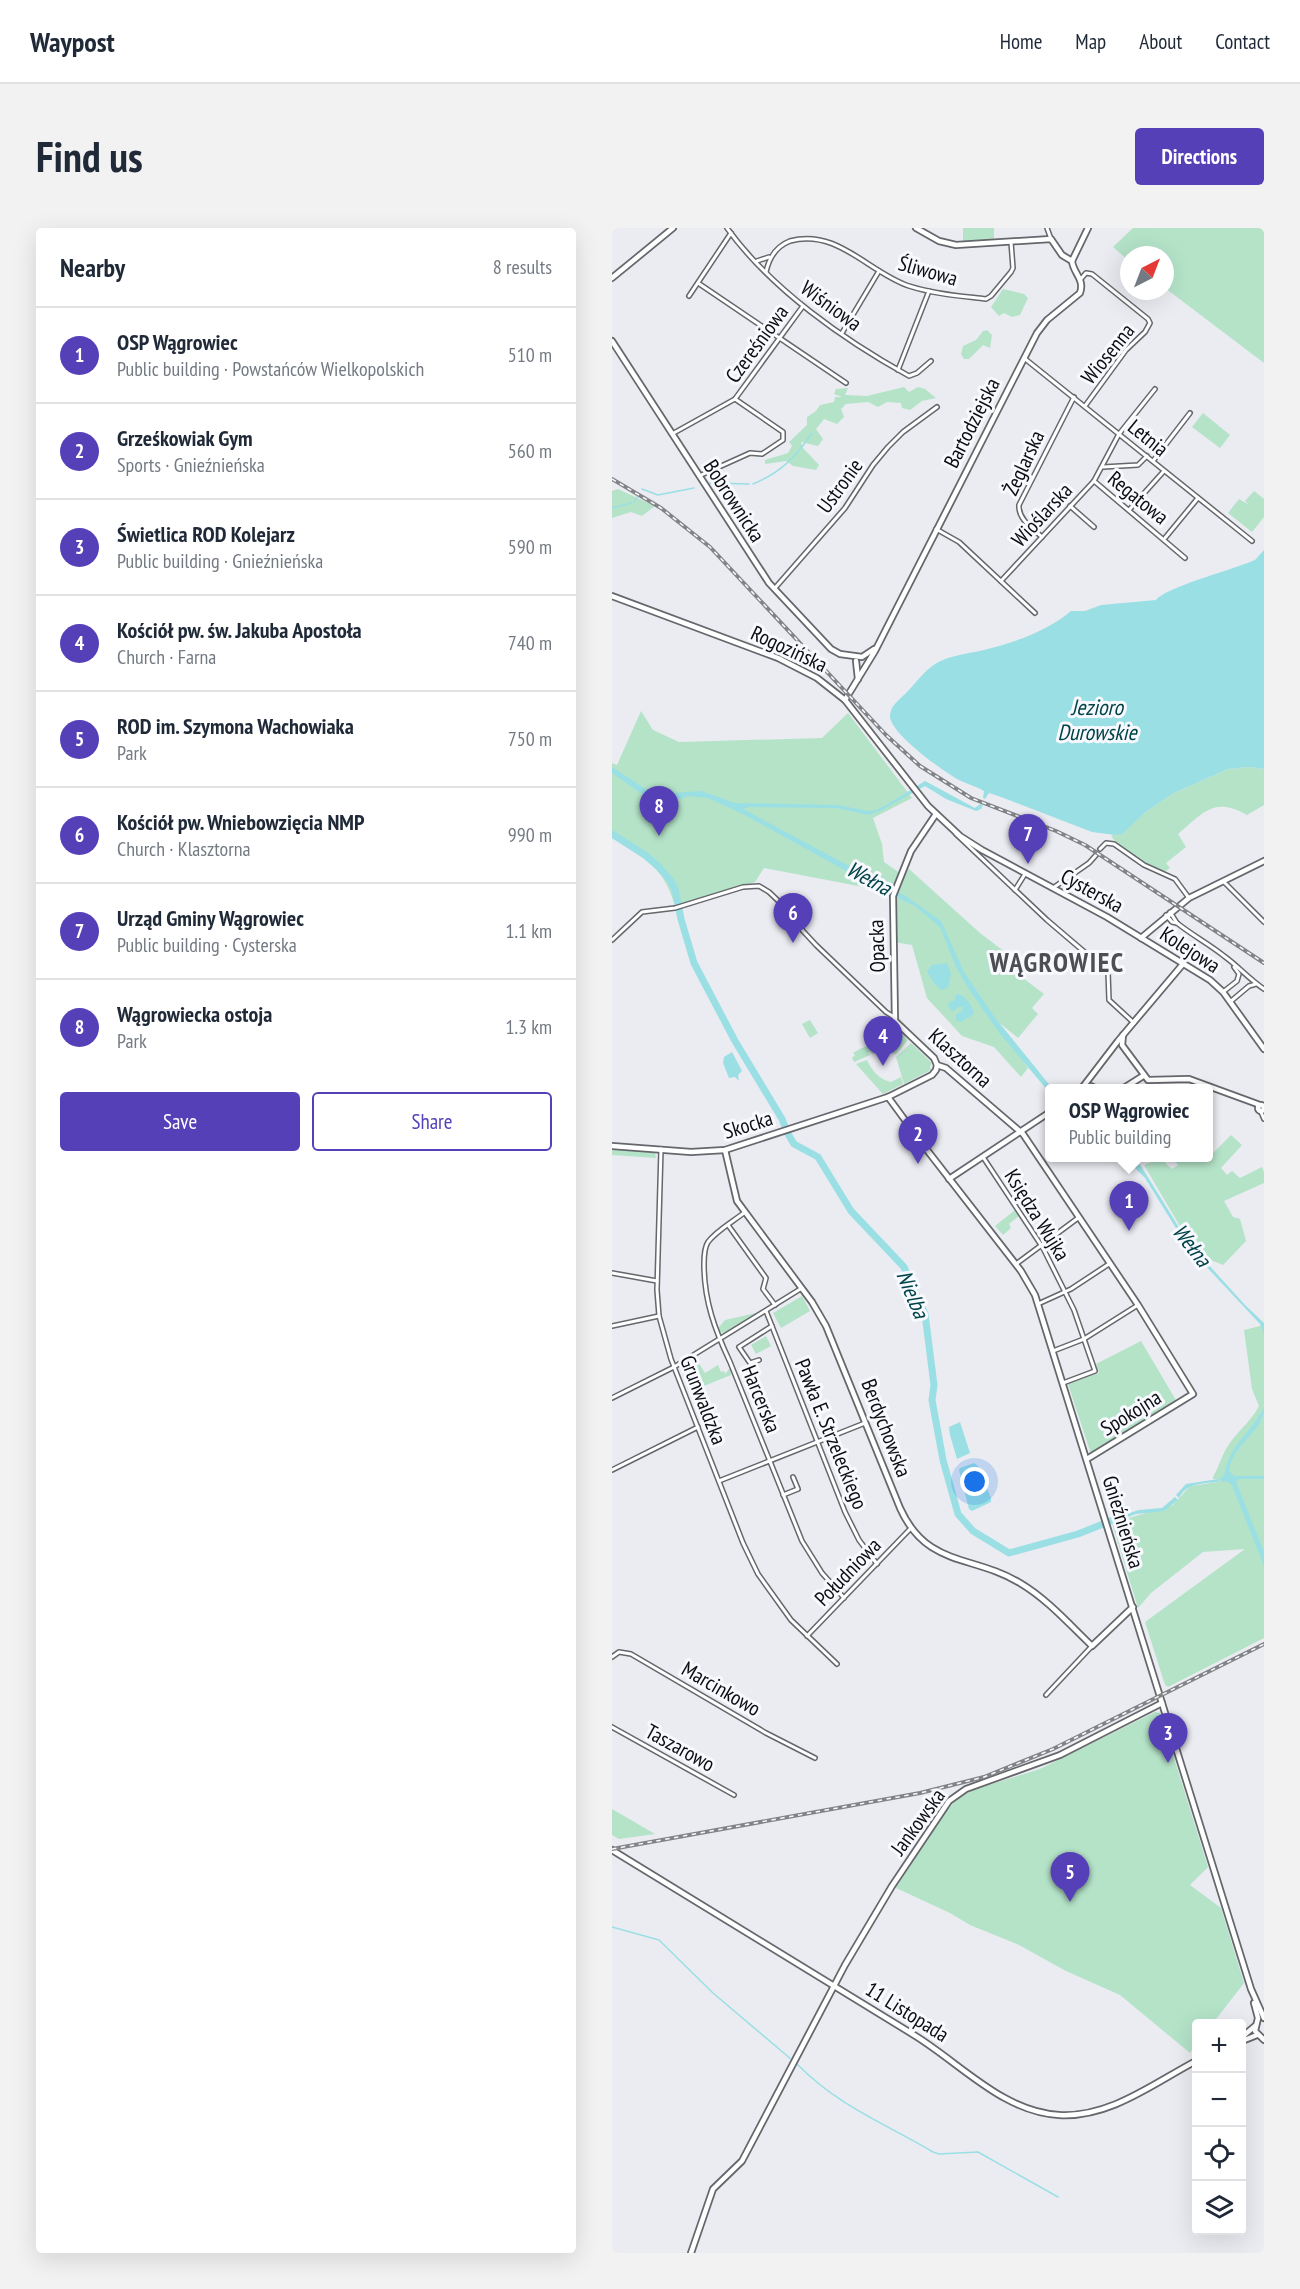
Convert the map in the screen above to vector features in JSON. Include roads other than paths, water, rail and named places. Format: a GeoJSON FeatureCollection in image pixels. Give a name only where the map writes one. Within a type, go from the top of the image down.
{"type":"FeatureCollection","features":[{"type":"Feature","properties":{"kind":"street"},"geometry":{"type":"LineString","coordinates":[[612,278],[673,228]]}},
{"type":"Feature","properties":{"kind":"street"},"geometry":{"type":"LineString","coordinates":[[916,228],[936,240],[951,245],[1050,239]]}},
{"type":"Feature","properties":{"kind":"street"},"geometry":{"type":"LineString","coordinates":[[1047,228],[1050,239],[1062,255],[1072,261]]}},
{"type":"Feature","properties":{"kind":"street"},"geometry":{"type":"LineString","coordinates":[[1080,280],[1072,261],[1088,228]]}},
{"type":"Feature","properties":{"kind":"street"},"geometry":{"type":"LineString","coordinates":[[689,296],[729,230]]}},
{"type":"Feature","properties":{"kind":"street","name":"Wiśniowa"},"geometry":{"type":"LineString","coordinates":[[729,230],[766,272],[803,306],[888,366],[898,370]]}},
{"type":"Feature","properties":{"kind":"street","name":"Śliwowa"},"geometry":{"type":"LineString","coordinates":[[757,261],[771,256],[787,242],[817,236],[828,238],[858,255],[879,271],[909,286],[986,299],[991,296],[1013,268],[1011,242]]}},
{"type":"Feature","properties":{"kind":"street"},"geometry":{"type":"LineString","coordinates":[[766,272],[771,256]]}},
{"type":"Feature","properties":{"kind":"street"},"geometry":{"type":"LineString","coordinates":[[842,333],[879,271]]}},
{"type":"Feature","properties":{"kind":"street","name":"Wiosenna"},"geometry":{"type":"LineString","coordinates":[[1080,280],[1086,273],[1092,274],[1148,319],[1149,328],[1126,350],[1085,406]]}},
{"type":"Feature","properties":{"kind":"street","name":"Bartodziejska"},"geometry":{"type":"LineString","coordinates":[[845,700],[877,644],[1044,322],[1079,295],[1082,288],[1080,280]]}},
{"type":"Feature","properties":{"kind":"street"},"geometry":{"type":"LineString","coordinates":[[698,283],[846,383]]}},
{"type":"Feature","properties":{"kind":"street"},"geometry":{"type":"LineString","coordinates":[[929,291],[898,370],[909,376],[917,373],[931,361]]}},
{"type":"Feature","properties":{"kind":"street","name":"Czereśniowa"},"geometry":{"type":"LineString","coordinates":[[672,434],[735,399],[767,352],[780,339],[803,306]]}},
{"type":"Feature","properties":{"kind":"street","name":"Bobrownicka"},"geometry":{"type":"LineString","coordinates":[[612,341],[754,563],[774,590],[830,648],[840,654],[851,656],[865,665]]}},
{"type":"Feature","properties":{"kind":"street","name":"Letnia"},"geometry":{"type":"LineString","coordinates":[[1024,358],[1252,541]]}},
{"type":"Feature","properties":{"kind":"street","name":"Wioślarska"},"geometry":{"type":"LineString","coordinates":[[1001,581],[1094,481],[1119,434],[1155,389]]}},
{"type":"Feature","properties":{"kind":"street","name":"Żeglarska"},"geometry":{"type":"LineString","coordinates":[[1042,537],[1022,517],[1019,505],[1074,397]]}},
{"type":"Feature","properties":{"kind":"street"},"geometry":{"type":"LineString","coordinates":[[698,476],[750,453],[762,454],[783,440],[783,432],[735,399]]}},
{"type":"Feature","properties":{"kind":"street","name":"Ustronie"},"geometry":{"type":"LineString","coordinates":[[774,590],[845,508],[873,465],[888,447],[903,432],[937,407]]}},
{"type":"Feature","properties":{"kind":"street"},"geometry":{"type":"LineString","coordinates":[[1153,461],[1190,413]]}},
{"type":"Feature","properties":{"kind":"street"},"geometry":{"type":"LineString","coordinates":[[1103,467],[1138,465],[1147,456]]}},
{"type":"Feature","properties":{"kind":"street"},"geometry":{"type":"LineString","coordinates":[[1129,510],[1165,471]]}},
{"type":"Feature","properties":{"kind":"street","name":"Regatowa"},"geometry":{"type":"LineString","coordinates":[[1094,481],[1185,558]]}},
{"type":"Feature","properties":{"kind":"street","name":"Regatowa"},"geometry":{"type":"LineString","coordinates":[[1164,539],[1198,498]]}},
{"type":"Feature","properties":{"kind":"street"},"geometry":{"type":"LineString","coordinates":[[1070,506],[1094,528]]}},
{"type":"Feature","properties":{"kind":"street"},"geometry":{"type":"LineString","coordinates":[[936,529],[960,542],[1035,613]]}},
{"type":"Feature","properties":{"kind":"street","name":"Rogozińska"},"geometry":{"type":"LineString","coordinates":[[612,596],[793,665],[825,683],[845,700],[936,814]]}},
{"type":"Feature","properties":{"kind":"street","name":"Bartodziejska"},"geometry":{"type":"LineString","coordinates":[[858,660],[872,651],[877,644]]}},
{"type":"Feature","properties":{"kind":"street"},"geometry":{"type":"LineString","coordinates":[[858,660],[859,667],[865,665]]}},
{"type":"Feature","properties":{"kind":"street"},"geometry":{"type":"LineString","coordinates":[[858,660],[858,679]]}},
{"type":"Feature","properties":{"kind":"street","name":"Cysterska"},"geometry":{"type":"LineString","coordinates":[[936,814],[953,830],[992,856],[1141,938]]}},
{"type":"Feature","properties":{"kind":"street","name":"Opacka"},"geometry":{"type":"LineString","coordinates":[[894,1017],[892,900],[898,881],[917,841],[936,814]]}},
{"type":"Feature","properties":{"kind":"street"},"geometry":{"type":"LineString","coordinates":[[953,830],[957,837],[985,864],[1108,972],[1109,1000],[1134,1023]]}},
{"type":"Feature","properties":{"kind":"street"},"geometry":{"type":"LineString","coordinates":[[1100,849],[1106,843],[1114,844],[1144,865],[1175,879],[1189,898]]}},
{"type":"Feature","properties":{"kind":"street"},"geometry":{"type":"LineString","coordinates":[[1053,888],[1089,863],[1097,854]]}},
{"type":"Feature","properties":{"kind":"street"},"geometry":{"type":"LineString","coordinates":[[985,864],[986,858],[992,856]]}},
{"type":"Feature","properties":{"kind":"street"},"geometry":{"type":"LineString","coordinates":[[1141,938],[1189,898],[1264,861]]}},
{"type":"Feature","properties":{"kind":"street"},"geometry":{"type":"LineString","coordinates":[[1015,890],[1025,873]]}},
{"type":"Feature","properties":{"kind":"street"},"geometry":{"type":"LineString","coordinates":[[1223,880],[1264,922]]}},
{"type":"Feature","properties":{"kind":"street","name":"Klasztorna"},"geometry":{"type":"LineString","coordinates":[[612,940],[640,913],[675,908],[752,885],[763,887],[792,914],[803,932],[836,966],[894,1017],[897,1023],[934,1058],[937,1065],[946,1068],[1020,1132],[1111,1263],[1192,1394]]}},
{"type":"Feature","properties":{"kind":"street"},"geometry":{"type":"LineString","coordinates":[[1168,914],[1173,922],[1230,960],[1264,989]]}},
{"type":"Feature","properties":{"kind":"street","name":"Kolejowa"},"geometry":{"type":"LineString","coordinates":[[1141,938],[1210,980],[1223,992],[1264,1049]]}},
{"type":"Feature","properties":{"kind":"street"},"geometry":{"type":"LineString","coordinates":[[1223,992],[1239,977],[1239,973],[1230,960]]}},
{"type":"Feature","properties":{"kind":"street"},"geometry":{"type":"LineString","coordinates":[[1088,1084],[1124,1035],[1183,964]]}},
{"type":"Feature","properties":{"kind":"street"},"geometry":{"type":"LineString","coordinates":[[1230,1002],[1249,986],[1256,984]]}},
{"type":"Feature","properties":{"kind":"street"},"geometry":{"type":"LineString","coordinates":[[1124,1035],[1122,1045],[1143,1076],[1150,1080],[1187,1079],[1200,1084]]}},
{"type":"Feature","properties":{"kind":"street","name":"Skocka"},"geometry":{"type":"LineString","coordinates":[[612,1146],[705,1152],[725,1150],[888,1097],[932,1075],[937,1065]]}},
{"type":"Feature","properties":{"kind":"street"},"geometry":{"type":"LineString","coordinates":[[1131,1084],[1143,1076]]}},
{"type":"Feature","properties":{"kind":"street"},"geometry":{"type":"LineString","coordinates":[[1213,1089],[1262,1108],[1264,1119]]}},
{"type":"Feature","properties":{"kind":"street","name":"Gnieźnieńska"},"geometry":{"type":"LineString","coordinates":[[888,1097],[1031,1286],[1054,1350],[1253,1995],[1264,2019]]}},
{"type":"Feature","properties":{"kind":"street"},"geometry":{"type":"LineString","coordinates":[[949,1179],[1045,1116]]}},
{"type":"Feature","properties":{"kind":"street","name":"Grunwaldzka"},"geometry":{"type":"LineString","coordinates":[[661,1149],[657,1281],[659,1316],[674,1367],[743,1542],[758,1574],[776,1601],[807,1636],[837,1664]]}},
{"type":"Feature","properties":{"kind":"street","name":"Berdychowska"},"geometry":{"type":"LineString","coordinates":[[725,1150],[735,1196],[820,1313],[833,1339],[900,1508],[911,1528],[923,1542],[939,1553],[1001,1573],[1030,1589],[1092,1646]]}},
{"type":"Feature","properties":{"kind":"street","name":"Księdza Wujka"},"geometry":{"type":"LineString","coordinates":[[982,1156],[1041,1245],[1066,1292],[1084,1338],[1095,1371],[1063,1383]]}},
{"type":"Feature","properties":{"kind":"street","name":"Harcerska"},"geometry":{"type":"LineString","coordinates":[[745,1212],[709,1241],[704,1253],[706,1298],[719,1339],[796,1528],[813,1560],[844,1598]]}},
{"type":"Feature","properties":{"kind":"street"},"geometry":{"type":"LineString","coordinates":[[1016,1265],[1080,1217]]}},
{"type":"Feature","properties":{"kind":"street"},"geometry":{"type":"LineString","coordinates":[[728,1226],[766,1278],[763,1289],[775,1305]]}},
{"type":"Feature","properties":{"kind":"street"},"geometry":{"type":"LineString","coordinates":[[1038,1304],[1066,1292],[1111,1263]]}},
{"type":"Feature","properties":{"kind":"street"},"geometry":{"type":"LineString","coordinates":[[612,1273],[657,1281]]}},
{"type":"Feature","properties":{"kind":"street"},"geometry":{"type":"LineString","coordinates":[[612,1398],[674,1367],[802,1288]]}},
{"type":"Feature","properties":{"kind":"street"},"geometry":{"type":"LineString","coordinates":[[1054,1350],[1084,1338],[1138,1305]]}},
{"type":"Feature","properties":{"kind":"street","name":"Pawła E. Strzeleckiego"},"geometry":{"type":"LineString","coordinates":[[766,1311],[849,1521],[859,1540],[877,1564]]}},
{"type":"Feature","properties":{"kind":"street"},"geometry":{"type":"LineString","coordinates":[[612,1326],[659,1316]]}},
{"type":"Feature","properties":{"kind":"street"},"geometry":{"type":"LineString","coordinates":[[759,1360],[750,1363],[739,1347],[772,1326]]}},
{"type":"Feature","properties":{"kind":"street","name":"Spokojna"},"geometry":{"type":"LineString","coordinates":[[1087,1459],[1192,1394]]}},
{"type":"Feature","properties":{"kind":"street"},"geometry":{"type":"LineString","coordinates":[[719,1481],[866,1423]]}},
{"type":"Feature","properties":{"kind":"street"},"geometry":{"type":"LineString","coordinates":[[612,1470],[698,1427]]}},
{"type":"Feature","properties":{"kind":"street"},"geometry":{"type":"LineString","coordinates":[[783,1495],[798,1489],[793,1477]]}},
{"type":"Feature","properties":{"kind":"street","name":"Południowa"},"geometry":{"type":"LineString","coordinates":[[807,1636],[911,1528]]}},
{"type":"Feature","properties":{"kind":"street"},"geometry":{"type":"LineString","coordinates":[[1046,1695],[1133,1607]]}},
{"type":"Feature","properties":{"kind":"street","name":"Marcinkowo"},"geometry":{"type":"LineString","coordinates":[[612,1657],[619,1652],[631,1654],[815,1758]]}},
{"type":"Feature","properties":{"kind":"street","name":"Jankowska"},"geometry":{"type":"LineString","coordinates":[[691,2253],[710,2194],[716,2185],[742,2161],[834,1986],[892,1886],[934,1822],[954,1797],[971,1787],[1053,1758],[1162,1703]]}},
{"type":"Feature","properties":{"kind":"street","name":"Taszarowo"},"geometry":{"type":"LineString","coordinates":[[612,1726],[734,1795]]}},
{"type":"Feature","properties":{"kind":"street","name":"11 Listopada"},"geometry":{"type":"LineString","coordinates":[[614,1851],[922,2040],[1008,2100],[1044,2113],[1078,2115],[1105,2109],[1192,2064]]}},
{"type":"Feature","properties":{"kind":"street","name":"Gnieźnieńska"},"geometry":{"type":"LineString","coordinates":[[1253,1995],[1256,2024],[1262,2037]]}},
{"type":"Feature","properties":{"kind":"street"},"geometry":{"type":"LineString","coordinates":[[1246,2035],[1264,2019]]}},
{"type":"Feature","properties":{"kind":"street"},"geometry":{"type":"LineString","coordinates":[[1246,2039],[1262,2037]]}},
{"type":"Feature","properties":{"kind":"water","name":"Jezioro Durowskie"},"geometry":{"type":"Polygon","coordinates":[[[1264,550],[1264,769],[1249,767],[1228,769],[1174,793],[1147,811],[1122,834],[1115,835],[1092,832],[989,793],[985,799],[983,798],[984,791],[959,780],[930,760],[907,741],[892,722],[890,715],[894,705],[927,670],[941,661],[1019,640],[1051,625],[1071,611],[1085,611],[1101,605],[1156,600],[1186,584],[1255,560],[1264,550]]]}},
{"type":"Feature","properties":{"kind":"water","name":"Wełna"},"geometry":{"type":"Polygon","coordinates":[[[612,767],[650,792],[659,794],[701,791],[735,803],[837,805],[874,811],[925,781],[975,808],[980,804],[983,805],[976,811],[946,799],[925,786],[869,815],[837,808],[749,807],[743,809],[907,897],[941,921],[964,972],[993,1015],[1049,1084],[1045,1084],[1045,1087],[1000,1034],[956,967],[940,927],[915,906],[875,887],[743,814],[708,798],[688,796],[663,801],[642,794],[612,773],[612,767]]]}},
{"type":"Feature","properties":{"kind":"water"},"geometry":{"type":"Polygon","coordinates":[[[947,963],[951,973],[948,988],[941,990],[927,971],[932,965],[947,963]]]}},
{"type":"Feature","properties":{"kind":"water"},"geometry":{"type":"Polygon","coordinates":[[[956,994],[968,1001],[974,1014],[961,1022],[956,1020],[956,1014],[961,1012],[963,1007],[958,1007],[953,1012],[948,1006],[955,999],[956,994]]]}},
{"type":"Feature","properties":{"kind":"water"},"geometry":{"type":"Polygon","coordinates":[[[732,1052],[742,1071],[738,1075],[739,1081],[735,1077],[729,1078],[723,1063],[724,1057],[732,1052]]]}},
{"type":"Feature","properties":{"kind":"water"},"geometry":{"type":"Polygon","coordinates":[[[1129,1162],[1137,1162],[1141,1166],[1188,1242],[1264,1323],[1264,1334],[1260,1324],[1187,1246],[1145,1178],[1129,1162]]]}},
{"type":"Feature","properties":{"kind":"water"},"geometry":{"type":"Polygon","coordinates":[[[1264,1407],[1259,1424],[1241,1445],[1231,1461],[1229,1471],[1234,1476],[1264,1476],[1264,1479],[1239,1479],[1236,1482],[1264,1552],[1264,1566],[1232,1485],[1227,1481],[1221,1482],[1220,1478],[1224,1476],[1231,1455],[1264,1407]]]}},
{"type":"Feature","properties":{"kind":"water"},"geometry":{"type":"Polygon","coordinates":[[[960,1422],[970,1453],[957,1459],[949,1427],[960,1422]]]}},
{"type":"Feature","properties":{"kind":"water"},"geometry":{"type":"Polygon","coordinates":[[[974,1463],[978,1466],[991,1502],[972,1511],[969,1509],[959,1470],[974,1463]]]}},
{"type":"Feature","properties":{"kind":"water"},"geometry":{"type":"Polygon","coordinates":[[[1218,1479],[1219,1482],[1191,1486],[1179,1498],[1176,1495],[1186,1484],[1218,1479]]]}},
{"type":"Feature","properties":{"kind":"water"},"geometry":{"type":"Polygon","coordinates":[[[1175,1497],[1178,1500],[1164,1511],[1136,1514],[1112,1523],[1110,1519],[1139,1510],[1162,1508],[1175,1497]]]}},
{"type":"Feature","properties":{"kind":"waterway"},"geometry":{"type":"LineString","coordinates":[[753,484],[771,475],[787,463],[812,433]]}},
{"type":"Feature","properties":{"kind":"waterway"},"geometry":{"type":"LineString","coordinates":[[710,483],[749,484]]}},
{"type":"Feature","properties":{"kind":"waterway"},"geometry":{"type":"LineString","coordinates":[[642,489],[658,495],[694,488]]}},
{"type":"Feature","properties":{"kind":"waterway"},"geometry":{"type":"LineString","coordinates":[[634,502],[637,497]]}},
{"type":"Feature","properties":{"kind":"waterway"},"geometry":{"type":"LineString","coordinates":[[612,508],[631,503]]}},
{"type":"Feature","properties":{"kind":"waterway","name":"Nielba"},"geometry":{"type":"LineString","coordinates":[[612,834],[645,855],[670,880],[675,889],[694,963],[735,1041],[782,1119],[794,1144],[818,1157],[851,1211],[904,1267],[925,1314],[934,1385],[932,1400],[943,1460],[958,1514],[973,1531],[1009,1553],[1078,1534],[1118,1518]]}},
{"type":"Feature","properties":{"kind":"waterway"},"geometry":{"type":"LineString","coordinates":[[612,1927],[659,1940],[713,1993],[792,2060]]}},
{"type":"Feature","properties":{"kind":"waterway"},"geometry":{"type":"LineString","coordinates":[[797,2064],[845,2103],[933,2152],[939,2154],[978,2152],[1058,2197]]}},
{"type":"Feature","properties":{"kind":"railway"},"geometry":{"type":"LineString","coordinates":[[612,479],[661,508],[710,547],[886,735],[920,766],[971,798],[1056,831],[1085,845],[1264,963]]}},
{"type":"Feature","properties":{"kind":"railway"},"geometry":{"type":"LineString","coordinates":[[612,1849],[920,1793],[984,1777],[1053,1749],[1264,1644]]}},
{"type":"Feature","properties":{"kind":"place","name":"Wągrowiecka ostoja"},"geometry":{"type":"Point","coordinates":[659,836]}},
{"type":"Feature","properties":{"kind":"place","name":"Urząd Gminy Wągrowiec"},"geometry":{"type":"Point","coordinates":[1028,864]}},
{"type":"Feature","properties":{"kind":"place","name":"Kościół pw. Wniebowzięcia NMP"},"geometry":{"type":"Point","coordinates":[793,943]}},
{"type":"Feature","properties":{"kind":"place","name":"Kościół pw. św. Jakuba Apostoła"},"geometry":{"type":"Point","coordinates":[883,1066]}},
{"type":"Feature","properties":{"kind":"place","name":"Grześkowiak Gym"},"geometry":{"type":"Point","coordinates":[918,1164]}},
{"type":"Feature","properties":{"kind":"place","name":"OSP Wągrowiec"},"geometry":{"type":"Point","coordinates":[1129,1231]}},
{"type":"Feature","properties":{"kind":"place","name":"Świetlica ROD Kolejarz"},"geometry":{"type":"Point","coordinates":[1168,1763]}},
{"type":"Feature","properties":{"kind":"place","name":"ROD im. Szymona Wachowiaka"},"geometry":{"type":"Point","coordinates":[1070,1902]}},
{"type":"Feature","properties":{"kind":"district","name":"WĄGROWIEC"},"geometry":{"type":"Point","coordinates":[1057,963]}}]}
